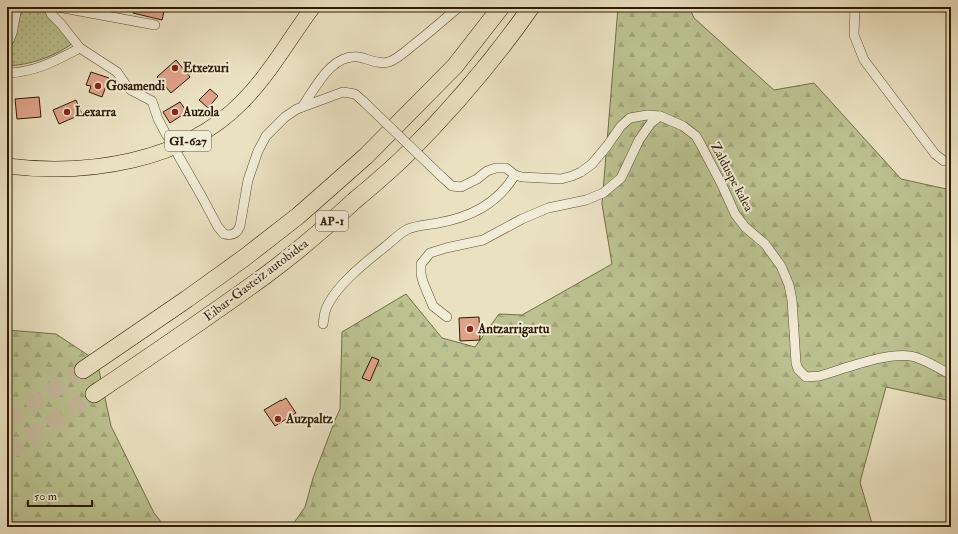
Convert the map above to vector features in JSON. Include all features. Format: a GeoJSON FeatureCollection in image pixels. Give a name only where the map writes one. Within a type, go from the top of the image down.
{"type":"FeatureCollection","features":[{"type":"Feature","properties":{"kind":"highway","name":"Eibar-Gasteiz autobidea"},"geometry":{"type":"LineString","coordinates":[[82,370],[187,299],[244,258],[298,216],[366,156],[449,71],[501,7]]}},
{"type":"Feature","properties":{"kind":"highway","name":"Eibar-Gasteiz autobidea"},"geometry":{"type":"LineString","coordinates":[[94,394],[267,274],[344,211],[406,155],[449,110],[484,69],[531,7]]}},
{"type":"Feature","properties":{"kind":"main road","name":"GI-627"},"geometry":{"type":"LineString","coordinates":[[7,166],[29,169],[62,170],[101,166],[138,159],[167,150],[196,137],[227,116],[256,88],[313,7]]}},
{"type":"Feature","properties":{"kind":"street"},"geometry":{"type":"LineString","coordinates":[[7,43],[10,40],[18,7]]}},
{"type":"Feature","properties":{"kind":"street"},"geometry":{"type":"LineString","coordinates":[[49,7],[51,14],[62,24],[80,48],[117,72],[131,90],[152,101],[158,119],[167,136]]}},
{"type":"Feature","properties":{"kind":"street"},"geometry":{"type":"LineString","coordinates":[[58,7],[155,25]]}},
{"type":"Feature","properties":{"kind":"street"},"geometry":{"type":"LineString","coordinates":[[178,155],[220,230],[226,235],[234,234],[240,226],[248,180],[262,143],[266,136],[286,117],[302,107],[326,72],[339,61],[350,56],[360,57],[375,62],[388,62],[400,56],[459,7]]}},
{"type":"Feature","properties":{"kind":"street"},"geometry":{"type":"LineString","coordinates":[[855,7],[854,36],[864,60],[935,154],[944,161],[951,162]]}},
{"type":"Feature","properties":{"kind":"street"},"geometry":{"type":"LineString","coordinates":[[7,72],[18,72],[51,64],[80,48]]}},
{"type":"Feature","properties":{"kind":"street","name":"Zalduspe kalea"},"geometry":{"type":"LineString","coordinates":[[302,107],[343,92],[355,94],[452,186],[461,187],[477,179],[487,171],[496,168],[506,168],[515,175],[522,177],[561,179],[572,176],[581,172],[592,164],[626,121],[640,116],[660,116],[683,126],[696,136],[722,185],[735,214],[745,227],[765,244],[781,266],[789,285],[792,300],[795,357],[798,370],[802,374],[806,377],[820,376],[880,359],[905,355],[920,359],[951,375]]}},
{"type":"Feature","properties":{"kind":"street"},"geometry":{"type":"LineString","coordinates":[[447,317],[433,306],[423,282],[421,264],[430,253],[483,240],[522,219],[548,208],[586,200],[603,193],[621,178],[639,140],[651,123],[660,116]]}},
{"type":"Feature","properties":{"kind":"street"},"geometry":{"type":"LineString","coordinates":[[323,324],[325,312],[331,300],[340,288],[357,270],[406,230],[458,220],[485,207],[509,184],[515,175]]}},
{"type":"Feature","properties":{"kind":"green space"},"geometry":{"type":"Polygon","coordinates":[[[29,7],[36,8],[49,15],[73,43],[66,48],[42,59],[24,64],[7,66],[7,50],[13,43],[20,15],[29,7]]]}},
{"type":"Feature","properties":{"kind":"green space"},"geometry":{"type":"Polygon","coordinates":[[[618,7],[689,7],[694,18],[774,90],[814,83],[901,179],[951,190],[951,273],[948,283],[951,285],[951,401],[886,387],[860,482],[873,527],[291,527],[305,507],[313,478],[340,409],[342,332],[406,294],[442,338],[475,347],[499,314],[522,315],[612,264],[602,204],[618,7]]]}},
{"type":"Feature","properties":{"kind":"green space"},"geometry":{"type":"Polygon","coordinates":[[[7,330],[56,334],[97,361],[111,426],[154,513],[165,527],[7,527],[7,330]]]}},
{"type":"Feature","properties":{"kind":"building"},"geometry":{"type":"Polygon","coordinates":[[[134,7],[165,7],[162,20],[133,13],[134,7]]]}},
{"type":"Feature","properties":{"kind":"building","name":"Etxezuri"},"geometry":{"type":"Polygon","coordinates":[[[176,60],[190,77],[171,93],[157,77],[176,60]]]}},
{"type":"Feature","properties":{"kind":"building","name":"Gosamendi"},"geometry":{"type":"Polygon","coordinates":[[[91,72],[109,78],[102,97],[89,92],[91,86],[86,85],[91,72]]]}},
{"type":"Feature","properties":{"kind":"building"},"geometry":{"type":"Polygon","coordinates":[[[210,89],[218,96],[208,108],[199,100],[210,89]]]}},
{"type":"Feature","properties":{"kind":"building"},"geometry":{"type":"Polygon","coordinates":[[[39,97],[41,117],[17,119],[15,99],[39,97]]]}},
{"type":"Feature","properties":{"kind":"building","name":"Lexarra"},"geometry":{"type":"Polygon","coordinates":[[[76,100],[82,114],[59,124],[53,110],[76,100]]]}},
{"type":"Feature","properties":{"kind":"building","name":"Auzola"},"geometry":{"type":"Polygon","coordinates":[[[180,102],[187,112],[170,123],[163,112],[180,102]]]}},
{"type":"Feature","properties":{"kind":"building","name":"Antzarrigartu"},"geometry":{"type":"Polygon","coordinates":[[[479,317],[480,340],[460,341],[459,318],[479,317]]]}},
{"type":"Feature","properties":{"kind":"building"},"geometry":{"type":"Polygon","coordinates":[[[372,357],[379,360],[370,381],[362,378],[372,357]]]}},
{"type":"Feature","properties":{"kind":"building","name":"Auzpaltz"},"geometry":{"type":"Polygon","coordinates":[[[286,398],[296,413],[275,426],[264,410],[286,398]]]}},
{"type":"Feature","properties":{"kind":"tunnel"},"geometry":{"type":"LineString","coordinates":[[7,421],[83,370]]}},
{"type":"Feature","properties":{"kind":"tunnel"},"geometry":{"type":"LineString","coordinates":[[7,453],[94,394]]}},
{"type":"Feature","properties":{"kind":"place","name":"Etxezuri"},"geometry":{"type":"Point","coordinates":[175,68]}},
{"type":"Feature","properties":{"kind":"place","name":"Gosamendi"},"geometry":{"type":"Point","coordinates":[98,86]}},
{"type":"Feature","properties":{"kind":"place","name":"Lexarra"},"geometry":{"type":"Point","coordinates":[67,112]}},
{"type":"Feature","properties":{"kind":"place","name":"Auzola"},"geometry":{"type":"Point","coordinates":[175,112]}},
{"type":"Feature","properties":{"kind":"place","name":"Antzarrigartu"},"geometry":{"type":"Point","coordinates":[470,329]}},
{"type":"Feature","properties":{"kind":"place","name":"Auzpaltz"},"geometry":{"type":"Point","coordinates":[278,419]}}]}
